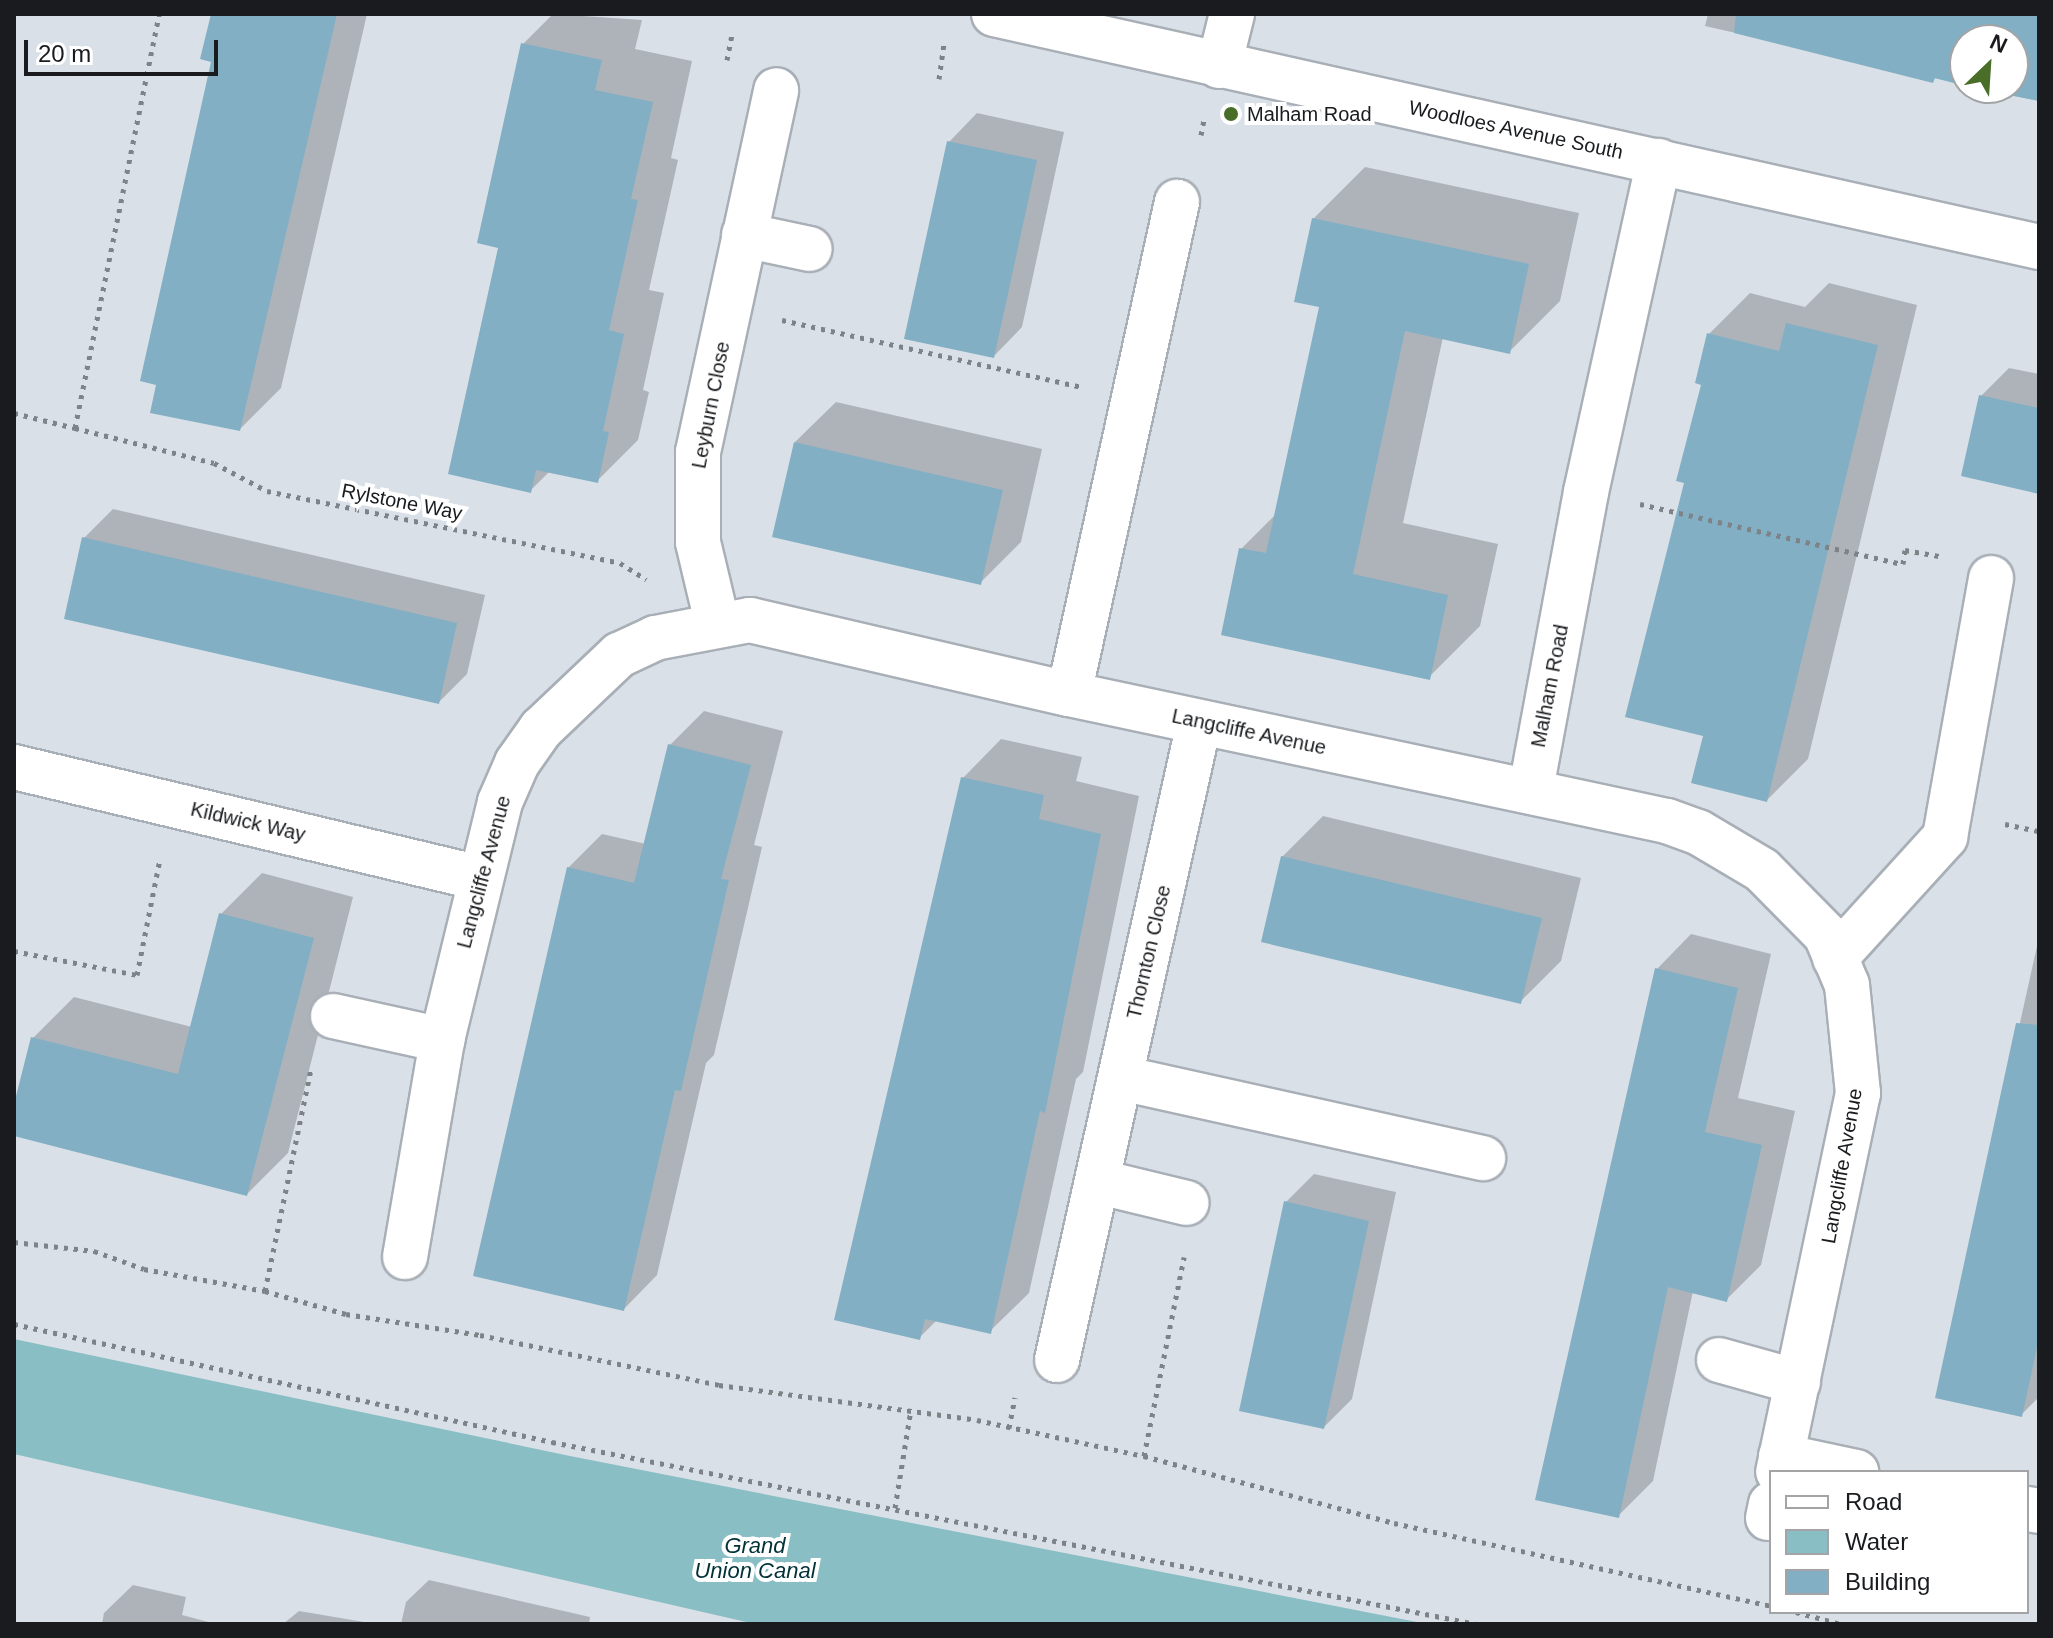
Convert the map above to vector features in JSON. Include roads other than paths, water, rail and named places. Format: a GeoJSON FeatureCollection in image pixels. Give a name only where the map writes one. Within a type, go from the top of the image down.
{"type":"FeatureCollection","features":[{"type":"Feature","properties":{"kind":"street","name":"Woodloes Avenue South"},"geometry":{"type":"LineString","coordinates":[[994,14],[2039,247]]}},
{"type":"Feature","properties":{"kind":"street"},"geometry":{"type":"LineString","coordinates":[[1219,66],[1232,14]]}},
{"type":"Feature","properties":{"kind":"street","name":"Leyburn Close"},"geometry":{"type":"LineString","coordinates":[[717,622],[698,542],[698,452],[776,90]]}},
{"type":"Feature","properties":{"kind":"street","name":"Malham Road"},"geometry":{"type":"LineString","coordinates":[[1531,789],[1586,492],[1659,161]]}},
{"type":"Feature","properties":{"kind":"street"},"geometry":{"type":"LineString","coordinates":[[1069,694],[1177,202]]}},
{"type":"Feature","properties":{"kind":"street"},"geometry":{"type":"LineString","coordinates":[[744,235],[810,249]]}},
{"type":"Feature","properties":{"kind":"street"},"geometry":{"type":"LineString","coordinates":[[1835,958],[1945,837],[1991,578]]}},
{"type":"Feature","properties":{"kind":"street","name":"Langcliffe Avenue"},"geometry":{"type":"LineString","coordinates":[[405,1257],[442,1040],[500,802],[517,763],[541,729],[619,655],[655,638],[717,622],[764,623],[1199,723],[1531,789],[1698,832],[1762,870],[1796,901],[1826,935],[1852,1014],[1858,1093],[1780,1464]]}},
{"type":"Feature","properties":{"kind":"street","name":"Thornton Close"},"geometry":{"type":"LineString","coordinates":[[1057,1360],[1100,1182],[1199,723]]}},
{"type":"Feature","properties":{"kind":"street","name":"Kildwick Way"},"geometry":{"type":"LineString","coordinates":[[14,767],[481,878]]}},
{"type":"Feature","properties":{"kind":"street"},"geometry":{"type":"LineString","coordinates":[[333,1016],[442,1040]]}},
{"type":"Feature","properties":{"kind":"street"},"geometry":{"type":"LineString","coordinates":[[1121,1078],[1483,1158]]}},
{"type":"Feature","properties":{"kind":"street"},"geometry":{"type":"LineString","coordinates":[[1100,1182],[1187,1203]]}},
{"type":"Feature","properties":{"kind":"street"},"geometry":{"type":"LineString","coordinates":[[1719,1360],[1798,1382]]}},
{"type":"Feature","properties":{"kind":"street"},"geometry":{"type":"LineString","coordinates":[[1780,1464],[1837,1470]]}},
{"type":"Feature","properties":{"kind":"water","name":"Grand Union Canal"},"geometry":{"type":"Polygon","coordinates":[[[14,1339],[570,1456],[1427,1624],[755,1624],[14,1454],[14,1339]]]}},
{"type":"Feature","properties":{"kind":"place","name":"Malham Road"},"geometry":{"type":"Point","coordinates":[1231,114]}}]}
